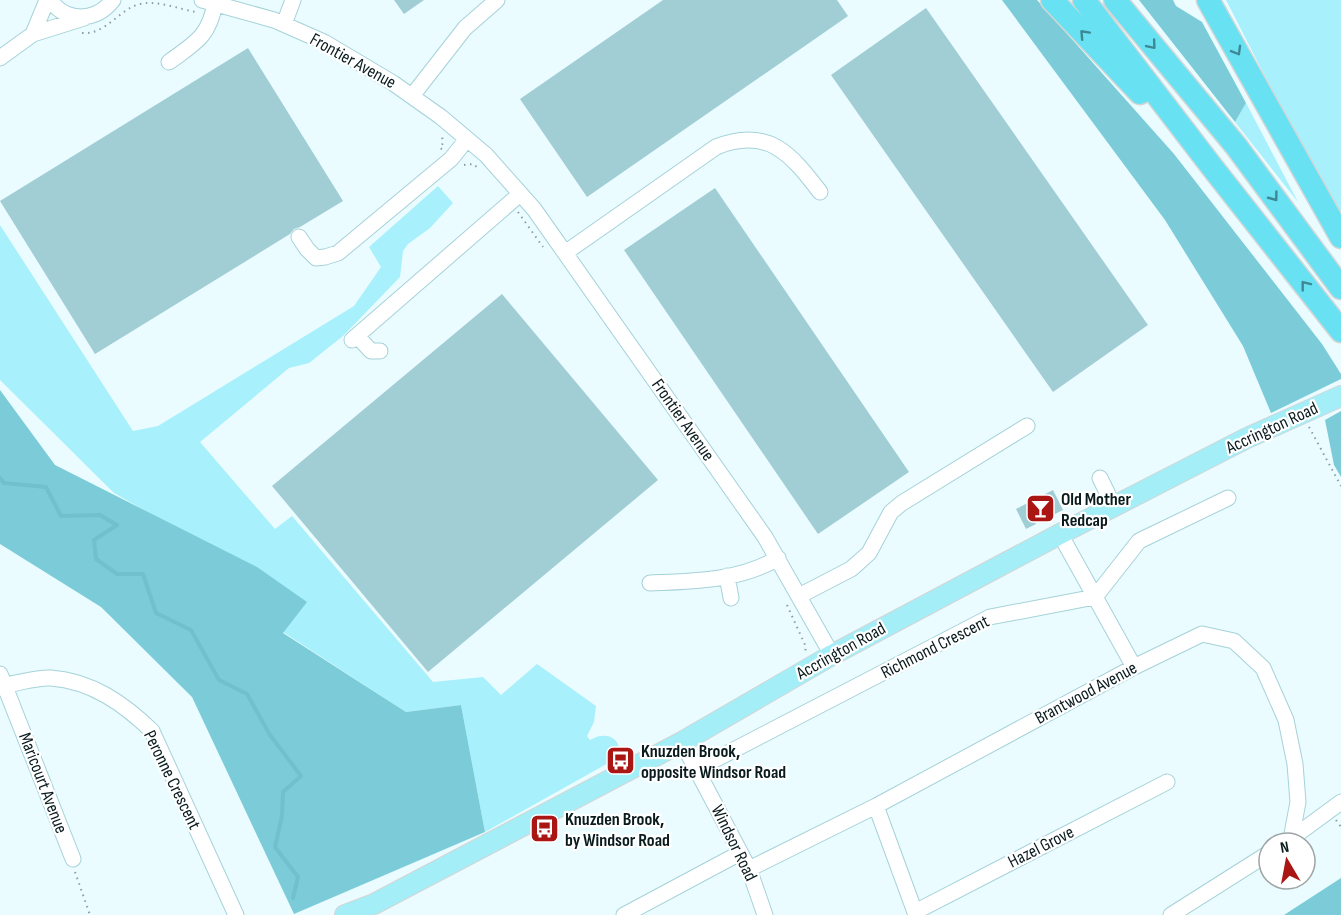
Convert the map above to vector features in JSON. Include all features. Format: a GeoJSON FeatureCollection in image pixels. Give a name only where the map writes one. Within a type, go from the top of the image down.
{"type":"FeatureCollection","features":[{"type":"Feature","properties":{"kind":"highway"},"geometry":{"type":"LineString","coordinates":[[1052,0],[1212,167]]}},
{"type":"Feature","properties":{"kind":"highway"},"geometry":{"type":"LineString","coordinates":[[1084,0],[1341,331]]}},
{"type":"Feature","properties":{"kind":"highway"},"geometry":{"type":"LineString","coordinates":[[1115,0],[1236,146],[1341,288]]}},
{"type":"Feature","properties":{"kind":"highway"},"geometry":{"type":"LineString","coordinates":[[1208,0],[1341,237]]}},
{"type":"Feature","properties":{"kind":"main road","name":"Accrington Road"},"geometry":{"type":"LineString","coordinates":[[345,915],[377,910],[682,742],[832,655],[1247,438],[1341,396]]}},
{"type":"Feature","properties":{"kind":"street"},"geometry":{"type":"LineString","coordinates":[[33,34],[48,0],[63,13],[84,18]]}},
{"type":"Feature","properties":{"kind":"street"},"geometry":{"type":"LineString","coordinates":[[284,24],[293,0]]}},
{"type":"Feature","properties":{"kind":"street"},"geometry":{"type":"LineString","coordinates":[[412,96],[465,28],[497,0]]}},
{"type":"Feature","properties":{"kind":"street"},"geometry":{"type":"LineString","coordinates":[[0,58],[33,34],[94,15],[115,1]]}},
{"type":"Feature","properties":{"kind":"street"},"geometry":{"type":"LineString","coordinates":[[169,62],[202,38],[211,23],[208,2]]}},
{"type":"Feature","properties":{"kind":"street","name":"Frontier Avenue"},"geometry":{"type":"LineString","coordinates":[[208,2],[284,24],[324,42],[393,83],[467,139],[482,161],[520,194],[565,253],[778,558],[832,655]]}},
{"type":"Feature","properties":{"kind":"street"},"geometry":{"type":"LineString","coordinates":[[299,237],[316,258],[338,253],[451,159],[467,139]]}},
{"type":"Feature","properties":{"kind":"street"},"geometry":{"type":"LineString","coordinates":[[565,253],[716,147],[728,142],[753,140],[771,144],[784,151],[801,167],[820,192]]}},
{"type":"Feature","properties":{"kind":"street"},"geometry":{"type":"LineString","coordinates":[[380,351],[371,351],[354,338],[520,194]]}},
{"type":"Feature","properties":{"kind":"street"},"geometry":{"type":"LineString","coordinates":[[799,596],[851,569],[869,553],[891,512],[902,502],[1027,426]]}},
{"type":"Feature","properties":{"kind":"street"},"geometry":{"type":"LineString","coordinates":[[1100,478],[1114,507]]}},
{"type":"Feature","properties":{"kind":"street"},"geometry":{"type":"LineString","coordinates":[[1095,597],[1139,541],[1228,498]]}},
{"type":"Feature","properties":{"kind":"street"},"geometry":{"type":"LineString","coordinates":[[1060,534],[1134,667]]}},
{"type":"Feature","properties":{"kind":"street"},"geometry":{"type":"LineString","coordinates":[[650,583],[727,576],[752,570],[778,558]]}},
{"type":"Feature","properties":{"kind":"street"},"geometry":{"type":"LineString","coordinates":[[727,576],[731,598]]}},
{"type":"Feature","properties":{"kind":"street","name":"Richmond Crescent"},"geometry":{"type":"LineString","coordinates":[[697,769],[990,617],[1095,597]]}},
{"type":"Feature","properties":{"kind":"street","name":"Brantwood Avenue"},"geometry":{"type":"LineString","coordinates":[[749,869],[876,806],[1134,667],[1202,634],[1234,641],[1263,668],[1286,720],[1295,764],[1298,802],[1291,831]]}},
{"type":"Feature","properties":{"kind":"street","name":"Peronne Crescent"},"geometry":{"type":"LineString","coordinates":[[2,682],[50,678],[107,694],[131,710],[152,731],[236,915]]}},
{"type":"Feature","properties":{"kind":"street","name":"Maricourt Avenue"},"geometry":{"type":"LineString","coordinates":[[2,682],[73,858]]}},
{"type":"Feature","properties":{"kind":"street","name":"Windsor Road"},"geometry":{"type":"LineString","coordinates":[[682,742],[749,869],[765,915]]}},
{"type":"Feature","properties":{"kind":"street","name":"Hazel Grove"},"geometry":{"type":"LineString","coordinates":[[915,914],[1167,782]]}},
{"type":"Feature","properties":{"kind":"street"},"geometry":{"type":"LineString","coordinates":[[1302,831],[1341,802]]}},
{"type":"Feature","properties":{"kind":"street"},"geometry":{"type":"LineString","coordinates":[[876,806],[915,914]]}},
{"type":"Feature","properties":{"kind":"street"},"geometry":{"type":"LineString","coordinates":[[624,915],[740,853]]}},
{"type":"Feature","properties":{"kind":"street"},"geometry":{"type":"LineString","coordinates":[[1171,915],[1257,861]]}},
{"type":"Feature","properties":{"kind":"path"},"geometry":{"type":"LineString","coordinates":[[76,33],[88,34],[102,28],[128,9],[140,4],[154,3],[198,13],[201,20],[211,23]]}},
{"type":"Feature","properties":{"kind":"path"},"geometry":{"type":"LineString","coordinates":[[438,130],[444,143],[440,148],[459,169],[465,164],[482,161]]}},
{"type":"Feature","properties":{"kind":"path"},"geometry":{"type":"LineString","coordinates":[[1302,414],[1341,486]]}},
{"type":"Feature","properties":{"kind":"path"},"geometry":{"type":"LineString","coordinates":[[793,619],[806,647],[802,655]]}},
{"type":"Feature","properties":{"kind":"path"},"geometry":{"type":"LineString","coordinates":[[73,858],[72,862],[90,915]]}},
{"type":"Feature","properties":{"kind":"shaded area"},"geometry":{"type":"Polygon","coordinates":[[[1002,0],[1037,0],[1174,154],[1322,344],[1341,374],[1341,379],[1271,413],[1243,346],[1165,220],[1002,0]]]}},
{"type":"Feature","properties":{"kind":"shaded area"},"geometry":{"type":"Polygon","coordinates":[[[1139,0],[1173,0],[1176,6],[1202,22],[1246,103],[1235,122],[1139,0]]]}},
{"type":"Feature","properties":{"kind":"shaded area"},"geometry":{"type":"Polygon","coordinates":[[[1226,0],[1341,0],[1341,215],[1298,141],[1226,0]]]}},
{"type":"Feature","properties":{"kind":"shaded area"},"geometry":{"type":"Polygon","coordinates":[[[1246,103],[1298,202],[1235,122],[1246,103]]]}},
{"type":"Feature","properties":{"kind":"shaded area"},"geometry":{"type":"Polygon","coordinates":[[[438,186],[453,203],[430,228],[408,244],[403,251],[400,277],[343,336],[309,363],[289,368],[200,442],[275,529],[292,516],[433,682],[483,677],[501,695],[537,664],[596,706],[594,722],[587,736],[590,740],[602,736],[612,738],[620,750],[619,757],[485,832],[461,705],[406,712],[283,632],[306,602],[114,493],[0,380],[0,225],[133,431],[158,426],[354,306],[381,267],[369,247],[438,186]]]}},
{"type":"Feature","properties":{"kind":"shaded area"},"geometry":{"type":"Polygon","coordinates":[[[0,390],[55,465],[257,567],[307,602],[283,633],[406,712],[461,705],[485,832],[294,914],[192,697],[101,607],[0,544],[0,390]]]}},
{"type":"Feature","properties":{"kind":"shaded area"},"geometry":{"type":"Polygon","coordinates":[[[1341,411],[1341,477],[1334,465],[1325,420],[1341,411]]]}},
{"type":"Feature","properties":{"kind":"shaded area"},"geometry":{"type":"Polygon","coordinates":[[[1341,878],[1341,915],[1284,915],[1341,878]]]}},
{"type":"Feature","properties":{"kind":"building"},"geometry":{"type":"Polygon","coordinates":[[[394,0],[424,0],[404,14],[394,0]]]}},
{"type":"Feature","properties":{"kind":"building"},"geometry":{"type":"Polygon","coordinates":[[[663,0],[837,0],[848,16],[587,197],[520,99],[663,0]]]}},
{"type":"Feature","properties":{"kind":"building"},"geometry":{"type":"Polygon","coordinates":[[[926,8],[1148,325],[1053,392],[831,75],[926,8]]]}},
{"type":"Feature","properties":{"kind":"building"},"geometry":{"type":"Polygon","coordinates":[[[248,48],[343,201],[294,229],[290,234],[95,354],[0,201],[248,48]]]}},
{"type":"Feature","properties":{"kind":"building"},"geometry":{"type":"Polygon","coordinates":[[[715,188],[909,472],[818,534],[624,250],[715,188]]]}},
{"type":"Feature","properties":{"kind":"building"},"geometry":{"type":"Polygon","coordinates":[[[502,294],[658,480],[428,672],[272,486],[502,294]]]}},
{"type":"Feature","properties":{"kind":"building"},"geometry":{"type":"Polygon","coordinates":[[[1053,490],[1063,510],[1053,515],[1052,512],[1026,529],[1016,509],[1053,490]]]}},
{"type":"Feature","properties":{"kind":"waterway"},"geometry":{"type":"LineString","coordinates":[[0,478],[4,483],[46,487],[61,516],[100,515],[117,525],[94,540],[96,559],[117,574],[143,574],[156,613],[191,630],[219,680],[247,694],[270,735],[301,776],[283,792],[282,816],[275,847],[298,877],[293,898]]}},
{"type":"Feature","properties":{"kind":"place","name":"Old Mother Redcap"},"geometry":{"type":"Point","coordinates":[1040,509]}},
{"type":"Feature","properties":{"kind":"place","name":"Knuzden Brook, opposite Windsor Road"},"geometry":{"type":"Point","coordinates":[620,761]}},
{"type":"Feature","properties":{"kind":"place","name":"Knuzden Brook, by Windsor Road"},"geometry":{"type":"Point","coordinates":[544,829]}}]}
